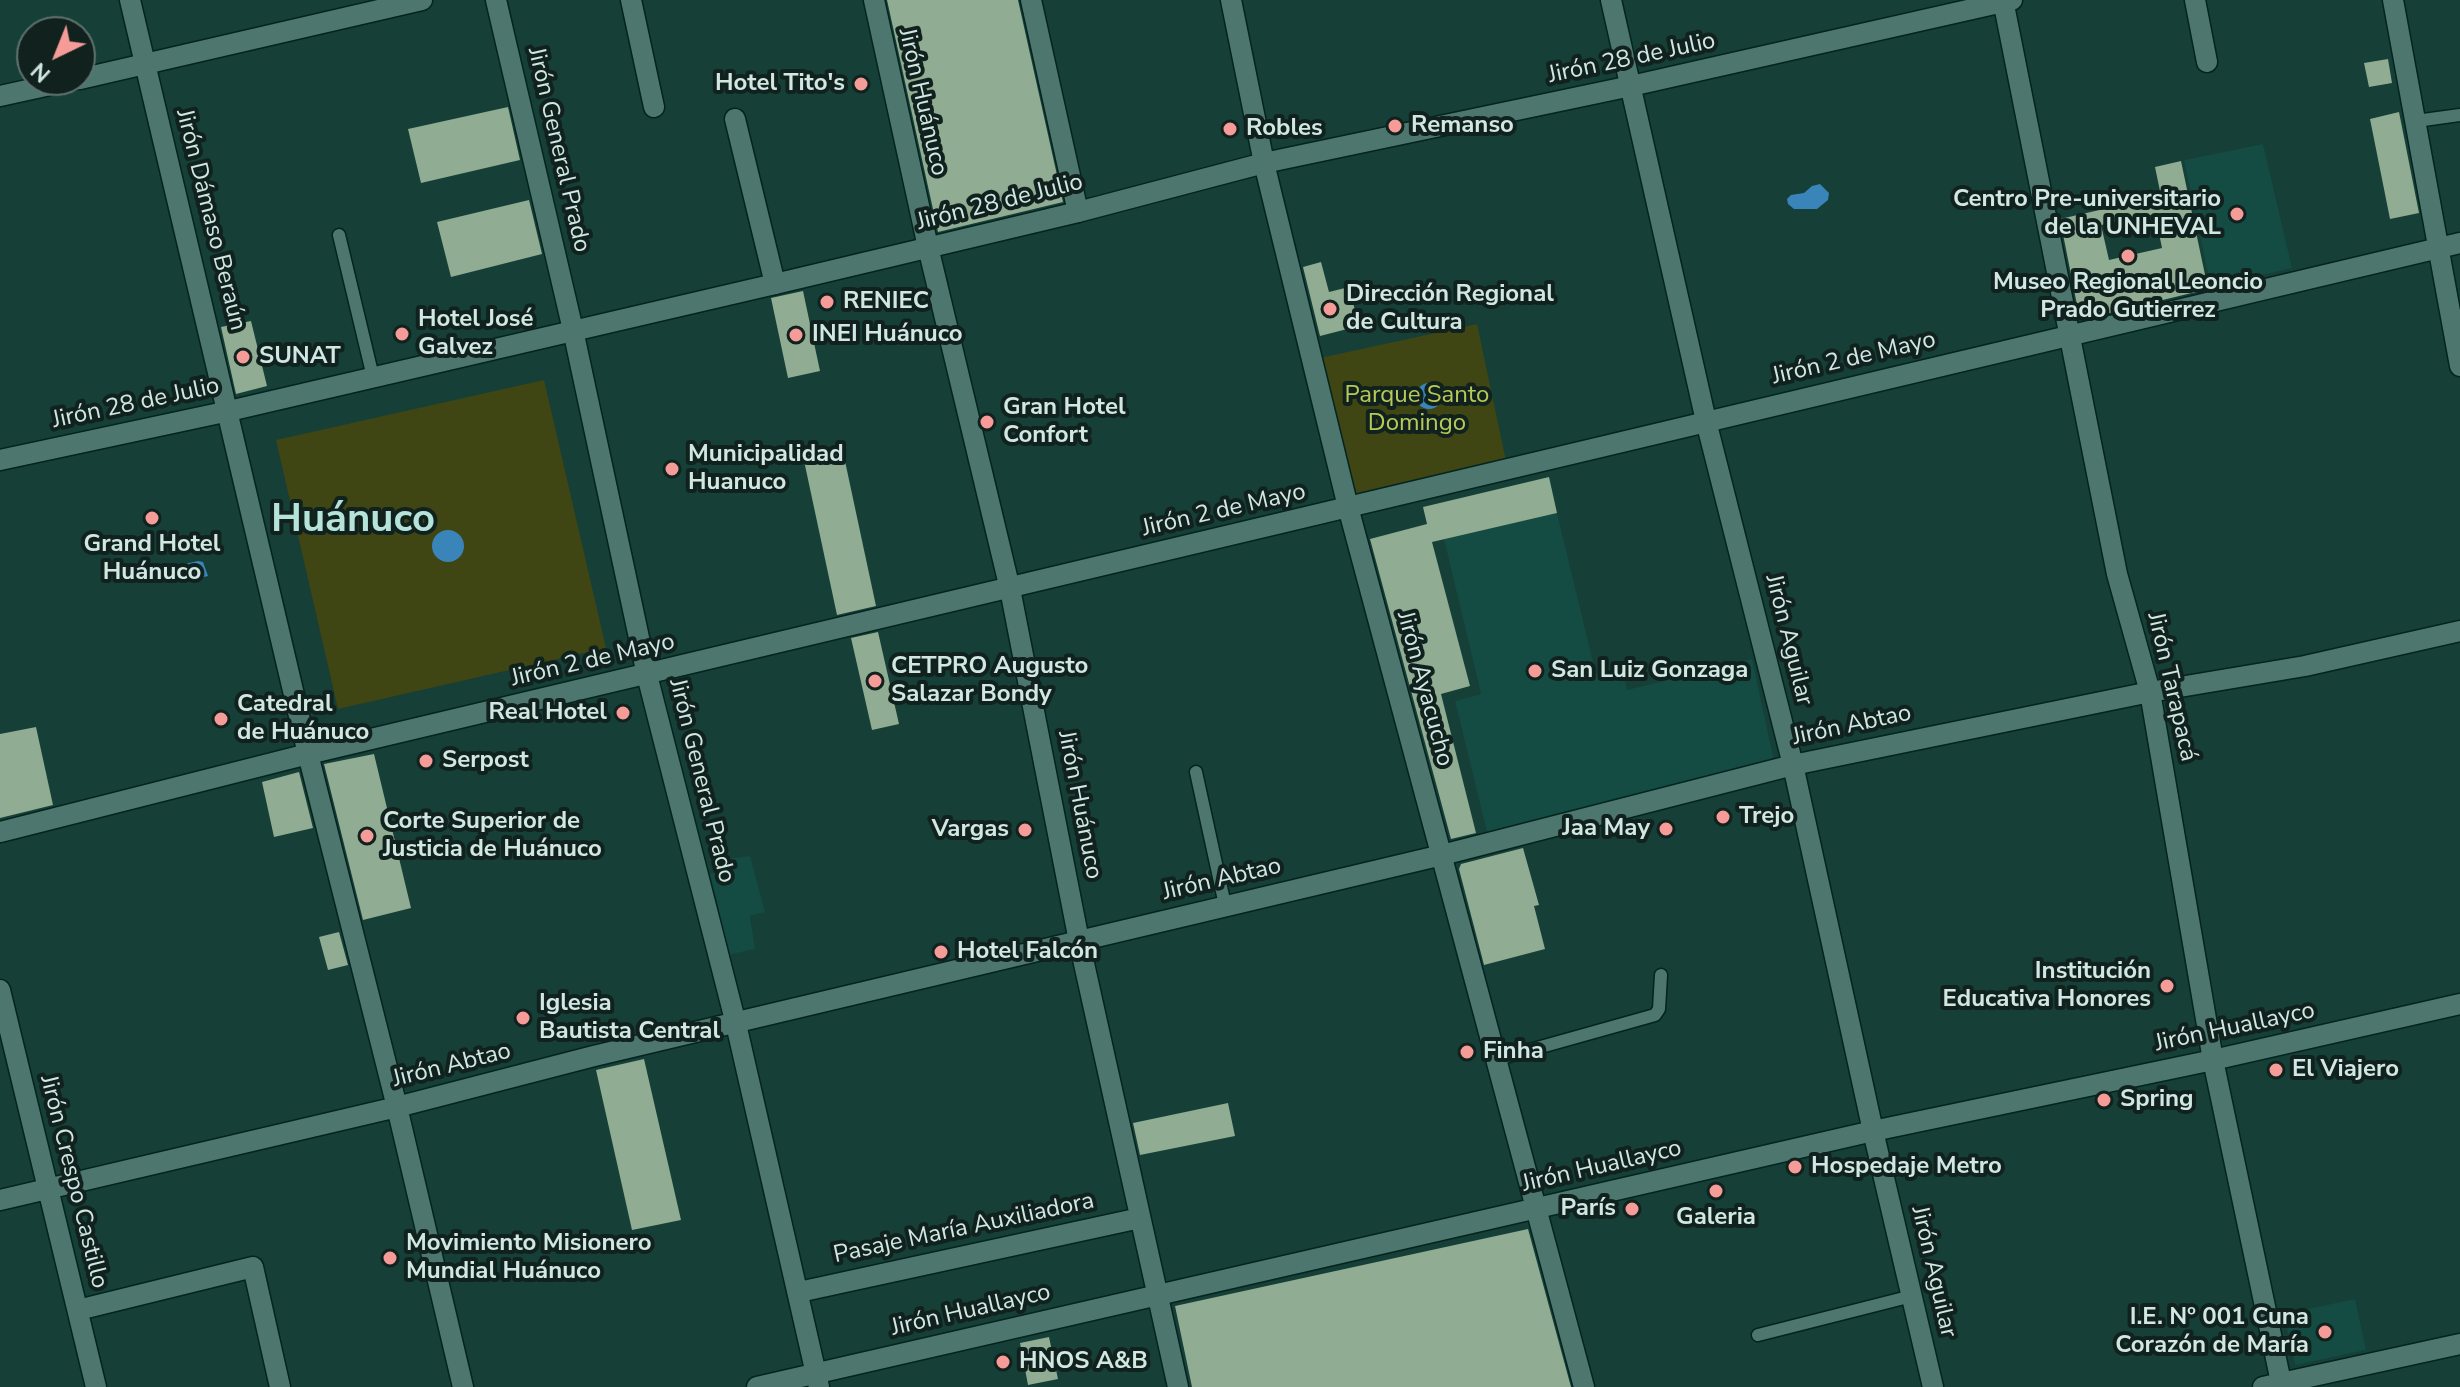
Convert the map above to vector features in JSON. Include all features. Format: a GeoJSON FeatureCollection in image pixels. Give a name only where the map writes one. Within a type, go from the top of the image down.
{"type":"FeatureCollection","features":[{"type":"Feature","properties":{"kind":"street","name":"Jirón Dámaso Beraún"},"geometry":{"type":"LineString","coordinates":[[130,0],[308,754],[397,1107],[463,1387]]}},
{"type":"Feature","properties":{"kind":"street"},"geometry":{"type":"LineString","coordinates":[[96,75],[422,0]]}},
{"type":"Feature","properties":{"kind":"street","name":"Jirón General Prado"},"geometry":{"type":"LineString","coordinates":[[496,0],[573,330],[647,675],[736,1024],[818,1380]]}},
{"type":"Feature","properties":{"kind":"street"},"geometry":{"type":"LineString","coordinates":[[631,0],[654,107]]}},
{"type":"Feature","properties":{"kind":"street","name":"Jirón Huánuco"},"geometry":{"type":"LineString","coordinates":[[874,0],[928,247],[1010,589],[1079,941],[1178,1387]]}},
{"type":"Feature","properties":{"kind":"street"},"geometry":{"type":"LineString","coordinates":[[1031,0],[1078,212]]}},
{"type":"Feature","properties":{"kind":"street","name":"Jirón Ayacucho"},"geometry":{"type":"LineString","coordinates":[[1231,0],[1264,163],[1348,507],[1584,1387]]}},
{"type":"Feature","properties":{"kind":"street","name":"Jirón Aguilar"},"geometry":{"type":"LineString","coordinates":[[1611,0],[1706,421],[1793,765],[1933,1387]]}},
{"type":"Feature","properties":{"kind":"street"},"geometry":{"type":"LineString","coordinates":[[2195,0],[2207,62]]}},
{"type":"Feature","properties":{"kind":"street"},"geometry":{"type":"LineString","coordinates":[[2393,0],[2416,121],[2450,245],[2460,366]]}},
{"type":"Feature","properties":{"kind":"street","name":"Jirón 28 de Julio"},"geometry":{"type":"LineString","coordinates":[[0,460],[229,411],[775,284],[1078,212],[1264,163],[1631,86],[2006,1]]}},
{"type":"Feature","properties":{"kind":"street","name":"Jirón Tarapacá"},"geometry":{"type":"LineString","coordinates":[[2006,1],[2117,574],[2150,692],[2213,1060],[2275,1386]]}},
{"type":"Feature","properties":{"kind":"street"},"geometry":{"type":"LineString","coordinates":[[735,119],[775,284]]}},
{"type":"Feature","properties":{"kind":"street","name":"Jirón 2 de Mayo"},"geometry":{"type":"LineString","coordinates":[[0,832],[308,754],[2450,245]]}},
{"type":"Feature","properties":{"kind":"street","name":"Jirón Abtao"},"geometry":{"type":"LineString","coordinates":[[0,1200],[1442,855],[1793,765],[2150,692],[2305,666],[2460,631]]}},
{"type":"Feature","properties":{"kind":"street","name":"Jirón Crespo Castillo"},"geometry":{"type":"LineString","coordinates":[[0,990],[96,1387]]}},
{"type":"Feature","properties":{"kind":"street","name":"Jirón Huallayco"},"geometry":{"type":"LineString","coordinates":[[757,1387],[818,1380],[1157,1297],[1873,1131],[2213,1060],[2460,1004]]}},
{"type":"Feature","properties":{"kind":"street","name":"Pasaje María Auxiliadora"},"geometry":{"type":"LineString","coordinates":[[799,1292],[1140,1218]]}},
{"type":"Feature","properties":{"kind":"street"},"geometry":{"type":"LineString","coordinates":[[78,1310],[253,1267],[280,1387]]}},
{"type":"Feature","properties":{"kind":"street"},"geometry":{"type":"LineString","coordinates":[[2275,1386],[2460,1344]]}},
{"type":"Feature","properties":{"kind":"lane"},"geometry":{"type":"LineString","coordinates":[[2416,121],[2460,115]]}},
{"type":"Feature","properties":{"kind":"lane"},"geometry":{"type":"LineString","coordinates":[[339,235],[373,377]]}},
{"type":"Feature","properties":{"kind":"lane"},"geometry":{"type":"LineString","coordinates":[[1196,772],[1225,905]]}},
{"type":"Feature","properties":{"kind":"lane"},"geometry":{"type":"LineString","coordinates":[[1498,1059],[1655,1015],[1659,1009],[1661,975]]}},
{"type":"Feature","properties":{"kind":"lane"},"geometry":{"type":"LineString","coordinates":[[1758,1335],[1912,1296]]}},
{"type":"Feature","properties":{"kind":"shaded area","name":"Centro Pre-universitario de la UNHEVAL"},"geometry":{"type":"Polygon","coordinates":[[[2263,144],[2292,268],[2211,287],[2184,160],[2263,144]]]}},
{"type":"Feature","properties":{"kind":"shaded area","name":"San Luiz Gonzaga"},"geometry":{"type":"Polygon","coordinates":[[[1557,513],[1596,674],[1622,667],[1627,690],[1752,659],[1774,761],[1487,832],[1455,701],[1481,694],[1444,539],[1557,513]]]}},
{"type":"Feature","properties":{"kind":"shaded area"},"geometry":{"type":"Polygon","coordinates":[[[750,856],[765,912],[750,916],[755,949],[723,956],[716,913],[719,910],[710,874],[726,870],[723,859],[750,856]]]}},
{"type":"Feature","properties":{"kind":"shaded area","name":"I.E. Nº 001 Cuna Corazón de María"},"geometry":{"type":"Polygon","coordinates":[[[2355,1299],[2366,1350],[2295,1365],[2284,1314],[2355,1299]]]}},
{"type":"Feature","properties":{"kind":"green space","name":"Parque Santo Domingo"},"geometry":{"type":"Polygon","coordinates":[[[1477,324],[1506,461],[1355,498],[1320,358],[1477,324]]]}},
{"type":"Feature","properties":{"kind":"green space"},"geometry":{"type":"Polygon","coordinates":[[[544,380],[606,648],[338,709],[276,440],[544,380]]]}},
{"type":"Feature","properties":{"kind":"water"},"geometry":{"type":"Polygon","coordinates":[[[1820,184],[1829,193],[1828,200],[1817,209],[1794,209],[1788,204],[1787,199],[1791,195],[1804,193],[1820,184]]]}},
{"type":"Feature","properties":{"kind":"water"},"geometry":{"type":"Polygon","coordinates":[[[1429,383],[1438,387],[1442,396],[1438,405],[1429,409],[1420,405],[1416,396],[1420,387],[1429,383]]]}},
{"type":"Feature","properties":{"kind":"water"},"geometry":{"type":"Polygon","coordinates":[[[448,530],[459,535],[464,546],[459,557],[448,562],[437,557],[432,546],[437,535],[448,530]]]}},
{"type":"Feature","properties":{"kind":"water"},"geometry":{"type":"Polygon","coordinates":[[[203,562],[208,576],[183,582],[174,575],[171,567],[203,562]]]}},
{"type":"Feature","properties":{"kind":"building"},"geometry":{"type":"Polygon","coordinates":[[[887,0],[1018,0],[1063,202],[938,232],[887,0]]]}},
{"type":"Feature","properties":{"kind":"building"},"geometry":{"type":"Polygon","coordinates":[[[2388,59],[2392,83],[2369,87],[2364,63],[2388,59]]]}},
{"type":"Feature","properties":{"kind":"building"},"geometry":{"type":"Polygon","coordinates":[[[508,107],[520,160],[421,183],[408,129],[508,107]]]}},
{"type":"Feature","properties":{"kind":"building"},"geometry":{"type":"Polygon","coordinates":[[[2399,112],[2419,213],[2390,219],[2370,119],[2399,112]]]}},
{"type":"Feature","properties":{"kind":"building"},"geometry":{"type":"Polygon","coordinates":[[[2181,161],[2208,289],[2080,320],[2060,219],[2161,196],[2155,167],[2181,161]],[[2155,214],[2101,225],[2109,260],[2162,248],[2155,214]]]}},
{"type":"Feature","properties":{"kind":"building"},"geometry":{"type":"Polygon","coordinates":[[[529,200],[542,254],[451,277],[437,222],[529,200]]]}},
{"type":"Feature","properties":{"kind":"building","name":"Dirección Regional de Cultura"},"geometry":{"type":"Polygon","coordinates":[[[1321,262],[1329,292],[1349,287],[1359,326],[1320,336],[1303,267],[1321,262]]]}},
{"type":"Feature","properties":{"kind":"building","name":"INEI Huánuco"},"geometry":{"type":"Polygon","coordinates":[[[803,291],[820,371],[788,378],[771,298],[803,291]]]}},
{"type":"Feature","properties":{"kind":"building","name":"SUNAT"},"geometry":{"type":"Polygon","coordinates":[[[251,321],[267,386],[236,394],[221,327],[251,321]]]}},
{"type":"Feature","properties":{"kind":"building"},"geometry":{"type":"Polygon","coordinates":[[[842,447],[876,606],[837,615],[803,456],[842,447]]]}},
{"type":"Feature","properties":{"kind":"building"},"geometry":{"type":"Polygon","coordinates":[[[1549,477],[1557,513],[1432,542],[1470,686],[1441,694],[1476,833],[1451,839],[1370,539],[1427,524],[1423,507],[1549,477]]]}},
{"type":"Feature","properties":{"kind":"building","name":"CETPRO Augusto Salazar Bondy"},"geometry":{"type":"Polygon","coordinates":[[[878,632],[899,724],[872,730],[851,638],[878,632]]]}},
{"type":"Feature","properties":{"kind":"building"},"geometry":{"type":"Polygon","coordinates":[[[36,727],[53,805],[0,818],[0,734],[36,727]]]}},
{"type":"Feature","properties":{"kind":"building","name":"Corte Superior de Justicia de Huánuco"},"geometry":{"type":"Polygon","coordinates":[[[374,754],[411,908],[363,920],[324,764],[374,754]]]}},
{"type":"Feature","properties":{"kind":"building"},"geometry":{"type":"Polygon","coordinates":[[[299,772],[313,828],[274,837],[262,782],[299,772]]]}},
{"type":"Feature","properties":{"kind":"building"},"geometry":{"type":"Polygon","coordinates":[[[1523,848],[1539,905],[1534,906],[1545,949],[1484,965],[1459,869],[1461,864],[1523,848]]]}},
{"type":"Feature","properties":{"kind":"building"},"geometry":{"type":"Polygon","coordinates":[[[339,932],[348,965],[328,970],[319,937],[339,932]]]}},
{"type":"Feature","properties":{"kind":"building"},"geometry":{"type":"Polygon","coordinates":[[[644,1059],[681,1220],[632,1230],[596,1070],[644,1059]]]}},
{"type":"Feature","properties":{"kind":"building"},"geometry":{"type":"Polygon","coordinates":[[[1228,1103],[1235,1136],[1140,1155],[1133,1123],[1228,1103]]]}},
{"type":"Feature","properties":{"kind":"building"},"geometry":{"type":"Polygon","coordinates":[[[1528,1229],[1571,1387],[1192,1387],[1175,1306],[1528,1229]]]}},
{"type":"Feature","properties":{"kind":"building"},"geometry":{"type":"Polygon","coordinates":[[[1049,1337],[1058,1379],[1028,1385],[1020,1343],[1049,1337]]]}},
{"type":"Feature","properties":{"kind":"place","name":"Hotel Tito's"},"geometry":{"type":"Point","coordinates":[861,84]}},
{"type":"Feature","properties":{"kind":"place","name":"Remanso"},"geometry":{"type":"Point","coordinates":[1395,126]}},
{"type":"Feature","properties":{"kind":"place","name":"Robles"},"geometry":{"type":"Point","coordinates":[1230,129]}},
{"type":"Feature","properties":{"kind":"place","name":"Centro Pre-universitario de la UNHEVAL"},"geometry":{"type":"Point","coordinates":[2237,214]}},
{"type":"Feature","properties":{"kind":"place","name":"Museo Regional Leoncio Prado Gutierrez"},"geometry":{"type":"Point","coordinates":[2128,256]}},
{"type":"Feature","properties":{"kind":"place","name":"RENIEC"},"geometry":{"type":"Point","coordinates":[827,302]}},
{"type":"Feature","properties":{"kind":"place","name":"Dirección Regional de Cultura"},"geometry":{"type":"Point","coordinates":[1330,309]}},
{"type":"Feature","properties":{"kind":"place","name":"Hotel José Galvez"},"geometry":{"type":"Point","coordinates":[402,334]}},
{"type":"Feature","properties":{"kind":"place","name":"INEI Huánuco"},"geometry":{"type":"Point","coordinates":[796,335]}},
{"type":"Feature","properties":{"kind":"place","name":"SUNAT"},"geometry":{"type":"Point","coordinates":[243,357]}},
{"type":"Feature","properties":{"kind":"place","name":"Gran Hotel Confort"},"geometry":{"type":"Point","coordinates":[987,422]}},
{"type":"Feature","properties":{"kind":"place","name":"Municipalidad Huanuco"},"geometry":{"type":"Point","coordinates":[672,469]}},
{"type":"Feature","properties":{"kind":"place","name":"Grand Hotel Huánuco"},"geometry":{"type":"Point","coordinates":[152,518]}},
{"type":"Feature","properties":{"kind":"place","name":"San Luiz Gonzaga"},"geometry":{"type":"Point","coordinates":[1535,671]}},
{"type":"Feature","properties":{"kind":"place","name":"CETPRO Augusto Salazar Bondy"},"geometry":{"type":"Point","coordinates":[875,681]}},
{"type":"Feature","properties":{"kind":"place","name":"Real Hotel"},"geometry":{"type":"Point","coordinates":[623,713]}},
{"type":"Feature","properties":{"kind":"place","name":"Catedral de Huánuco"},"geometry":{"type":"Point","coordinates":[221,719]}},
{"type":"Feature","properties":{"kind":"place","name":"Serpost"},"geometry":{"type":"Point","coordinates":[426,761]}},
{"type":"Feature","properties":{"kind":"place","name":"Trejo"},"geometry":{"type":"Point","coordinates":[1723,817]}},
{"type":"Feature","properties":{"kind":"place","name":"Jaa May"},"geometry":{"type":"Point","coordinates":[1666,829]}},
{"type":"Feature","properties":{"kind":"place","name":"Vargas"},"geometry":{"type":"Point","coordinates":[1025,830]}},
{"type":"Feature","properties":{"kind":"place","name":"Corte Superior de Justicia de Huánuco"},"geometry":{"type":"Point","coordinates":[367,836]}},
{"type":"Feature","properties":{"kind":"place","name":"Hotel Falcón"},"geometry":{"type":"Point","coordinates":[941,952]}},
{"type":"Feature","properties":{"kind":"place","name":"Institución Educativa Honores"},"geometry":{"type":"Point","coordinates":[2167,986]}},
{"type":"Feature","properties":{"kind":"place","name":"Iglesia Bautista Central"},"geometry":{"type":"Point","coordinates":[523,1018]}},
{"type":"Feature","properties":{"kind":"place","name":"Finha"},"geometry":{"type":"Point","coordinates":[1467,1052]}},
{"type":"Feature","properties":{"kind":"place","name":"El Viajero"},"geometry":{"type":"Point","coordinates":[2276,1070]}},
{"type":"Feature","properties":{"kind":"place","name":"Spring"},"geometry":{"type":"Point","coordinates":[2104,1100]}},
{"type":"Feature","properties":{"kind":"place","name":"Hospedaje Metro"},"geometry":{"type":"Point","coordinates":[1795,1167]}},
{"type":"Feature","properties":{"kind":"place","name":"Galeria"},"geometry":{"type":"Point","coordinates":[1716,1191]}},
{"type":"Feature","properties":{"kind":"place","name":"París"},"geometry":{"type":"Point","coordinates":[1632,1209]}},
{"type":"Feature","properties":{"kind":"place","name":"Movimiento Misionero Mundial Huánuco"},"geometry":{"type":"Point","coordinates":[390,1258]}},
{"type":"Feature","properties":{"kind":"place","name":"I.E. Nº 001 Cuna Corazón de María"},"geometry":{"type":"Point","coordinates":[2325,1332]}},
{"type":"Feature","properties":{"kind":"place","name":"HNOS A&B"},"geometry":{"type":"Point","coordinates":[1003,1362]}},
{"type":"Feature","properties":{"kind":"district","name":"Huánuco"},"geometry":{"type":"Point","coordinates":[353,521]}}]}
